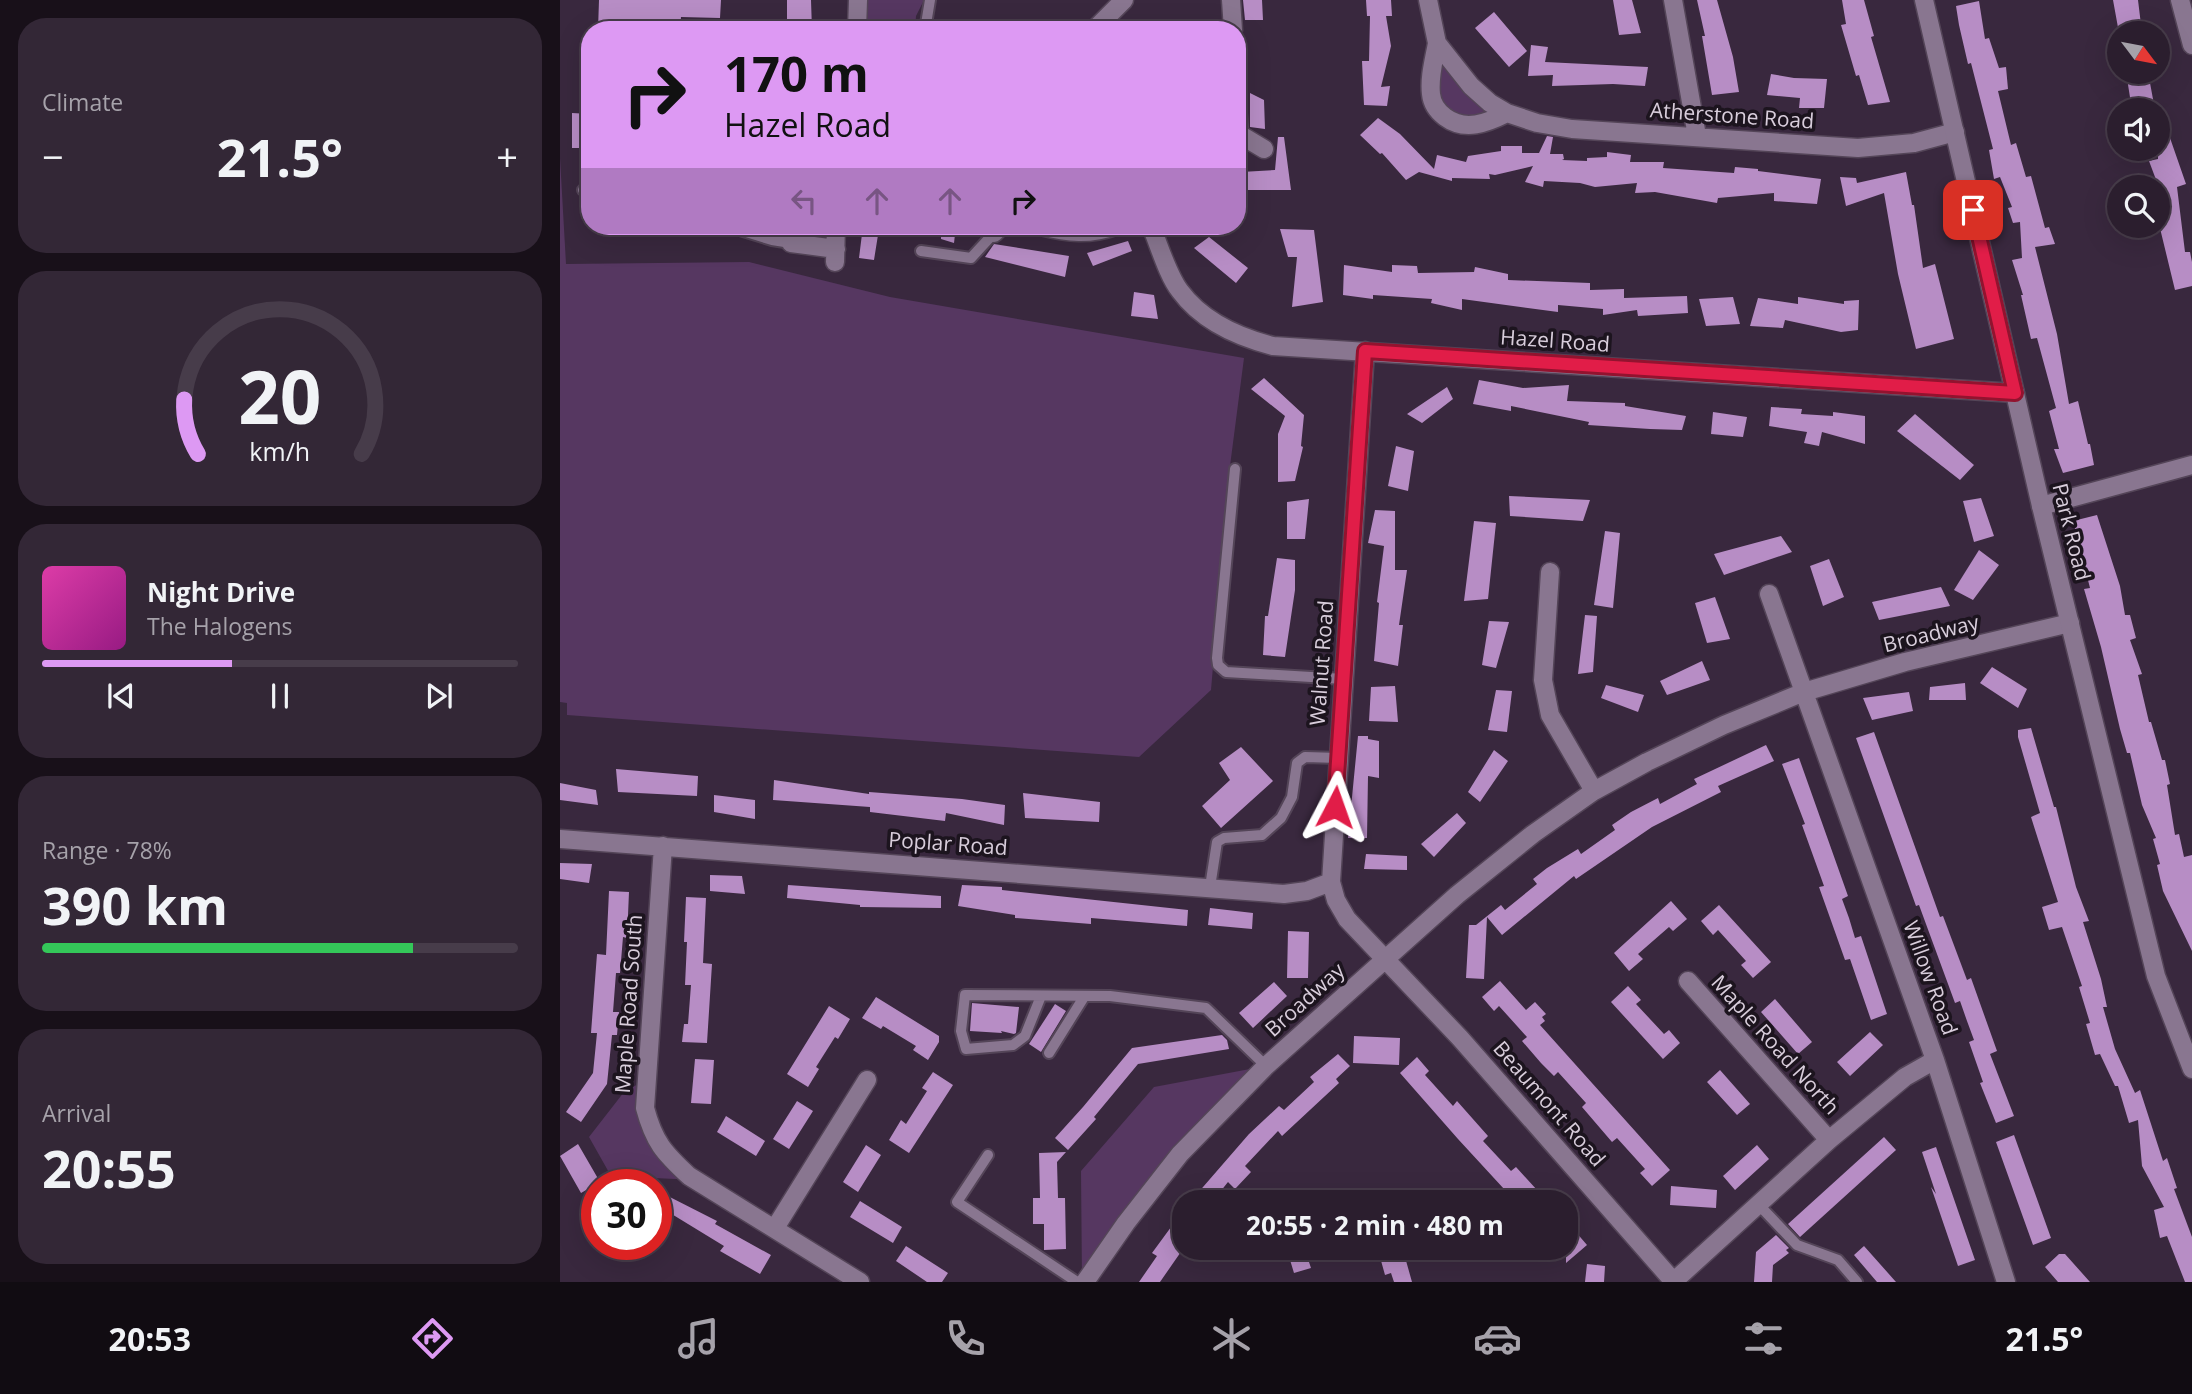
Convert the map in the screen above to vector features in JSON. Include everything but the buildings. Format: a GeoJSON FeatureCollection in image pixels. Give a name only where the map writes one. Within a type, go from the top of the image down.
{"type":"FeatureCollection","features":[{"type":"Feature","properties":{"kind":"street"},"geometry":{"type":"LineString","coordinates":[[857,21],[858,0]]}},
{"type":"Feature","properties":{"kind":"street"},"geometry":{"type":"LineString","coordinates":[[1103,21],[1124,0]]}},
{"type":"Feature","properties":{"kind":"street"},"geometry":{"type":"LineString","coordinates":[[1231,0],[1232,21]]}},
{"type":"Feature","properties":{"kind":"street","name":"Atherstone Road"},"geometry":{"type":"LineString","coordinates":[[1428,0],[1437,43],[1431,86],[1431,97],[1437,110],[1455,124],[1474,125],[1490,122],[1507,113]]}},
{"type":"Feature","properties":{"kind":"street"},"geometry":{"type":"LineString","coordinates":[[1673,0],[1698,136]]}},
{"type":"Feature","properties":{"kind":"street","name":"Park Road"},"geometry":{"type":"LineString","coordinates":[[1924,0],[2041,506],[2156,976],[2192,1069]]}},
{"type":"Feature","properties":{"kind":"street"},"geometry":{"type":"LineString","coordinates":[[2180,0],[2192,45]]}},
{"type":"Feature","properties":{"kind":"street","name":"Atherstone Road"},"geometry":{"type":"LineString","coordinates":[[1437,43],[1471,86],[1490,103],[1507,113],[1537,123],[1572,129],[1858,148],[1893,147],[1955,132]]}},
{"type":"Feature","properties":{"kind":"street"},"geometry":{"type":"LineString","coordinates":[[1246,139],[1264,149]]}},
{"type":"Feature","properties":{"kind":"street"},"geometry":{"type":"LineString","coordinates":[[791,243],[835,255],[836,235]]}},
{"type":"Feature","properties":{"kind":"street","name":"Hazel Road"},"geometry":{"type":"LineString","coordinates":[[1155,235],[1178,290],[1198,310],[1222,327],[1246,339],[1273,346],[2015,393]]}},
{"type":"Feature","properties":{"kind":"street","name":"Walnut Road"},"geometry":{"type":"LineString","coordinates":[[1365,351],[1331,881],[1336,900],[1347,919],[1386,959]]}},
{"type":"Feature","properties":{"kind":"street"},"geometry":{"type":"LineString","coordinates":[[2041,506],[2192,465]]}},
{"type":"Feature","properties":{"kind":"street"},"geometry":{"type":"LineString","coordinates":[[1550,572],[1543,680],[1550,715],[1594,791]]}},
{"type":"Feature","properties":{"kind":"street"},"geometry":{"type":"LineString","coordinates":[[1769,594],[1804,692]]}},
{"type":"Feature","properties":{"kind":"street","name":"Broadway"},"geometry":{"type":"LineString","coordinates":[[1084,1282],[1180,1154],[1266,1066],[1476,880],[1533,834],[1594,791],[1724,725],[1804,692],[1905,662],[2070,624]]}},
{"type":"Feature","properties":{"kind":"street","name":"Willow Road"},"geometry":{"type":"LineString","coordinates":[[1804,692],[1935,1059],[2006,1282]]}},
{"type":"Feature","properties":{"kind":"street","name":"Poplar Road"},"geometry":{"type":"LineString","coordinates":[[560,839],[1284,894],[1307,891],[1331,881]]}},
{"type":"Feature","properties":{"kind":"street","name":"Maple Road South"},"geometry":{"type":"LineString","coordinates":[[663,846],[645,1108],[651,1133],[668,1156],[689,1176],[860,1282]]}},
{"type":"Feature","properties":{"kind":"street","name":"Beaumont Road"},"geometry":{"type":"LineString","coordinates":[[1386,959],[1460,1038],[1674,1282]]}},
{"type":"Feature","properties":{"kind":"street","name":"Maple Road North"},"geometry":{"type":"LineString","coordinates":[[1688,981],[1829,1140]]}},
{"type":"Feature","properties":{"kind":"street","name":"Maple Road North"},"geometry":{"type":"LineString","coordinates":[[1674,1282],[1829,1140],[1905,1077],[1935,1059]]}},
{"type":"Feature","properties":{"kind":"street"},"geometry":{"type":"LineString","coordinates":[[775,1228],[867,1080]]}},
{"type":"Feature","properties":{"kind":"lane"},"geometry":{"type":"LineString","coordinates":[[926,21],[930,0]]}},
{"type":"Feature","properties":{"kind":"lane"},"geometry":{"type":"LineString","coordinates":[[756,235],[791,243]]}},
{"type":"Feature","properties":{"kind":"lane"},"geometry":{"type":"LineString","coordinates":[[921,251],[971,258],[992,235]]}},
{"type":"Feature","properties":{"kind":"lane"},"geometry":{"type":"LineString","coordinates":[[1235,469],[1218,665],[1226,672],[1344,679]]}},
{"type":"Feature","properties":{"kind":"lane"},"geometry":{"type":"LineString","coordinates":[[1210,887],[1217,842],[1224,838],[1262,835],[1281,818],[1292,797],[1297,763],[1305,757],[1339,758]]}},
{"type":"Feature","properties":{"kind":"lane"},"geometry":{"type":"LineString","coordinates":[[1041,996],[1025,1036],[1013,1045],[966,1049],[961,1031],[965,995],[1110,996],[1206,1008],[1266,1066]]}},
{"type":"Feature","properties":{"kind":"lane"},"geometry":{"type":"LineString","coordinates":[[1049,1053],[1084,997]]}},
{"type":"Feature","properties":{"kind":"lane"},"geometry":{"type":"LineString","coordinates":[[988,1155],[957,1202],[1077,1282]]}},
{"type":"Feature","properties":{"kind":"lane"},"geometry":{"type":"LineString","coordinates":[[1758,1204],[1797,1245],[1838,1260],[1857,1282]]}},
{"type":"Feature","properties":{"kind":"shaded area"},"geometry":{"type":"Polygon","coordinates":[[[858,0],[924,0],[916,21],[857,21],[858,0]]]}},
{"type":"Feature","properties":{"kind":"shaded area"},"geometry":{"type":"Polygon","coordinates":[[[1437,43],[1490,103],[1490,122],[1437,110],[1437,43]]]}},
{"type":"Feature","properties":{"kind":"shaded area"},"geometry":{"type":"Polygon","coordinates":[[[560,158],[566,264],[749,262],[890,297],[1244,358],[1230,466],[1211,690],[1139,757],[567,715],[567,703],[560,702],[560,158]]]}},
{"type":"Feature","properties":{"kind":"shaded area"},"geometry":{"type":"Polygon","coordinates":[[[1266,1066],[1082,1282],[1081,1171],[1154,1087],[1266,1066]]]}},
{"type":"Feature","properties":{"kind":"shaded area"},"geometry":{"type":"Polygon","coordinates":[[[647,1079],[651,1133],[697,1180],[672,1179],[672,1169],[607,1169],[589,1137],[624,1092],[647,1079]]]}},
{"type":"Feature","properties":{"kind":"route"},"geometry":{"type":"LineString","coordinates":[[1335,807],[1365,351],[2015,393],[1973,210]]}}]}
